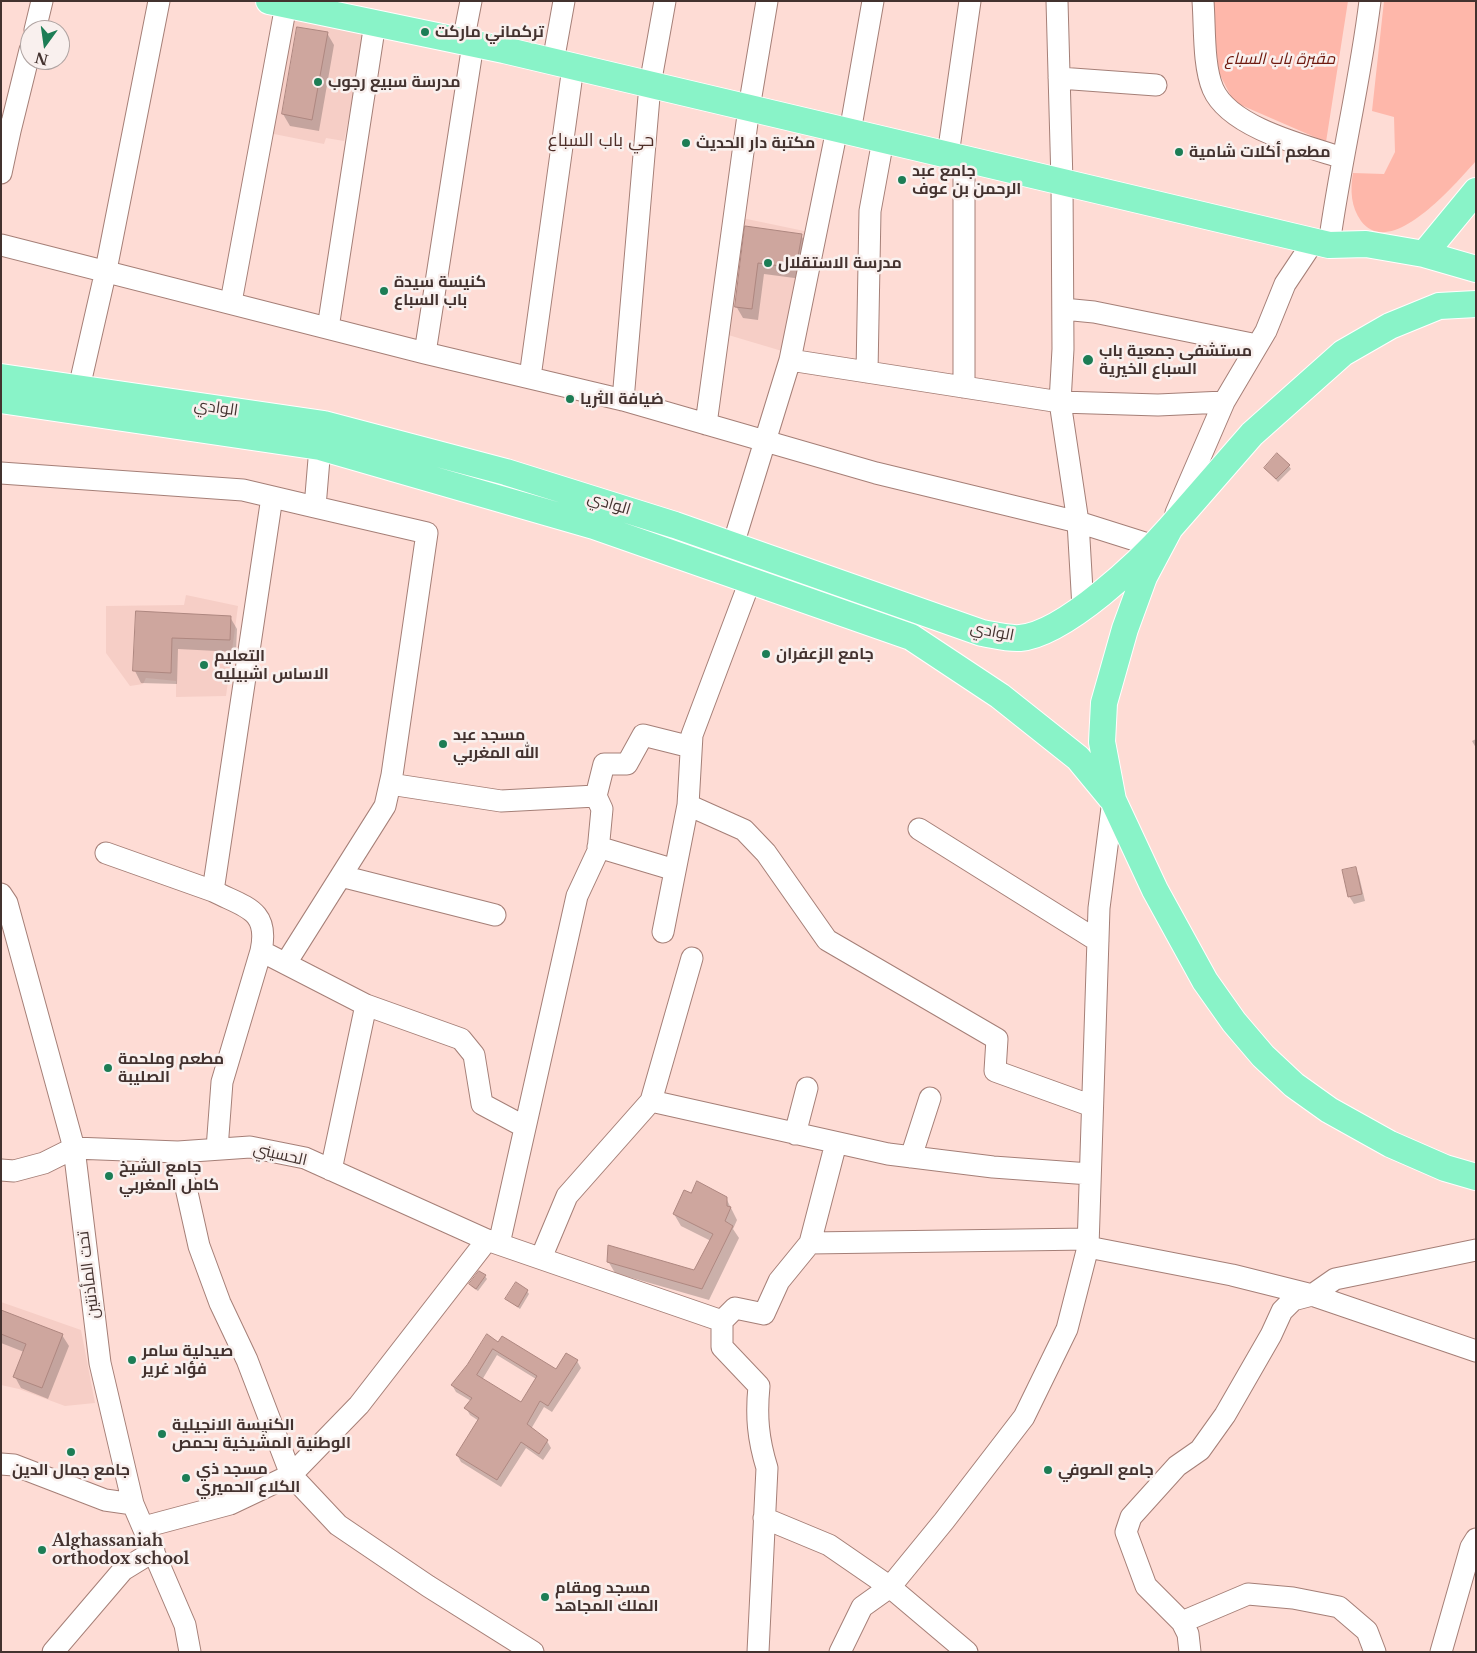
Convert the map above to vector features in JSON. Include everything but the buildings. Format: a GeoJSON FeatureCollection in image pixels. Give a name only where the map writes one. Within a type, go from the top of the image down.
{"type":"FeatureCollection","features":[{"type":"Feature","properties":{"kind":"main road"},"geometry":{"type":"LineString","coordinates":[[278,3],[330,7],[375,23],[563,64],[1321,244],[1366,244],[1424,254],[1476,270]]}},
{"type":"Feature","properties":{"kind":"main road"},"geometry":{"type":"LineString","coordinates":[[1424,254],[1476,191]]}},
{"type":"Feature","properties":{"kind":"main road"},"geometry":{"type":"LineString","coordinates":[[1476,304],[1439,306],[1390,326],[1343,353],[1252,434],[1162,537],[1144,577],[1125,629],[1104,703],[1102,742],[1113,800],[1155,890],[1205,981],[1234,1022],[1263,1056],[1294,1085],[1330,1110],[1390,1144],[1445,1168],[1476,1177]]}},
{"type":"Feature","properties":{"kind":"main road","name":"الوادي"},"geometry":{"type":"LineString","coordinates":[[1,377],[324,424],[506,472],[733,545],[982,633],[1020,638],[1042,633],[1083,608],[1162,537]]}},
{"type":"Feature","properties":{"kind":"main road","name":"الوادي"},"geometry":{"type":"LineString","coordinates":[[1,400],[320,447],[594,526],[911,637],[1000,696],[1078,758],[1113,800]]}},
{"type":"Feature","properties":{"kind":"street"},"geometry":{"type":"LineString","coordinates":[[37,20],[42,1]]}},
{"type":"Feature","properties":{"kind":"street"},"geometry":{"type":"LineString","coordinates":[[79,388],[106,270],[159,1]]}},
{"type":"Feature","properties":{"kind":"street"},"geometry":{"type":"LineString","coordinates":[[425,353],[468,43],[471,1]]}},
{"type":"Feature","properties":{"kind":"street"},"geometry":{"type":"LineString","coordinates":[[530,378],[563,64],[564,1]]}},
{"type":"Feature","properties":{"kind":"street"},"geometry":{"type":"LineString","coordinates":[[623,400],[650,85],[665,1]]}},
{"type":"Feature","properties":{"kind":"street"},"geometry":{"type":"LineString","coordinates":[[706,424],[749,108],[766,1]]}},
{"type":"Feature","properties":{"kind":"street"},"geometry":{"type":"LineString","coordinates":[[733,545],[790,360],[873,1]]}},
{"type":"Feature","properties":{"kind":"street"},"geometry":{"type":"LineString","coordinates":[[964,387],[956,157],[970,1]]}},
{"type":"Feature","properties":{"kind":"street"},"geometry":{"type":"LineString","coordinates":[[1057,1],[1063,310],[1060,402],[1078,522],[1083,608]]}},
{"type":"Feature","properties":{"kind":"street"},"geometry":{"type":"LineString","coordinates":[[1203,1],[1208,69],[1212,88],[1219,100],[1239,118],[1269,132],[1343,158]]}},
{"type":"Feature","properties":{"kind":"street"},"geometry":{"type":"LineString","coordinates":[[1,244],[425,353],[623,400],[876,473],[1078,522],[1162,537],[1224,402],[1266,331],[1285,284],[1321,244],[1343,158],[1365,42],[1370,1]]}},
{"type":"Feature","properties":{"kind":"street"},"geometry":{"type":"LineString","coordinates":[[231,302],[278,3]]}},
{"type":"Feature","properties":{"kind":"street"},"geometry":{"type":"LineString","coordinates":[[328,328],[375,23]]}},
{"type":"Feature","properties":{"kind":"street"},"geometry":{"type":"LineString","coordinates":[[1,173],[6,130],[24,70]]}},
{"type":"Feature","properties":{"kind":"street"},"geometry":{"type":"LineString","coordinates":[[1059,78],[1156,85]]}},
{"type":"Feature","properties":{"kind":"street"},"geometry":{"type":"LineString","coordinates":[[867,372],[870,211],[883,140]]}},
{"type":"Feature","properties":{"kind":"street"},"geometry":{"type":"LineString","coordinates":[[1063,310],[1094,312],[1258,345]]}},
{"type":"Feature","properties":{"kind":"street"},"geometry":{"type":"LineString","coordinates":[[790,360],[1060,402],[1158,405],[1224,402]]}},
{"type":"Feature","properties":{"kind":"street"},"geometry":{"type":"LineString","coordinates":[[315,507],[320,447]]}},
{"type":"Feature","properties":{"kind":"street"},"geometry":{"type":"LineString","coordinates":[[1,473],[243,490],[427,533],[390,784],[385,806],[286,963]]}},
{"type":"Feature","properties":{"kind":"street"},"geometry":{"type":"LineString","coordinates":[[213,891],[272,497]]}},
{"type":"Feature","properties":{"kind":"street"},"geometry":{"type":"LineString","coordinates":[[664,932],[688,805],[692,735],[750,581]]}},
{"type":"Feature","properties":{"kind":"street"},"geometry":{"type":"LineString","coordinates":[[144,1527],[230,1504],[291,1475],[359,1405],[493,1242],[525,1127],[577,896],[598,847],[602,809],[596,796],[604,764],[627,764],[643,735],[691,747]]}},
{"type":"Feature","properties":{"kind":"street"},"geometry":{"type":"LineString","coordinates":[[390,784],[501,801],[596,796]]}},
{"type":"Feature","properties":{"kind":"street"},"geometry":{"type":"LineString","coordinates":[[840,1652],[862,1606],[890,1586],[944,1521],[1024,1417],[1067,1329],[1088,1243],[1099,908],[1113,800]]}},
{"type":"Feature","properties":{"kind":"street"},"geometry":{"type":"LineString","coordinates":[[688,805],[744,830],[766,853],[828,940],[997,1039],[996,1071],[1092,1106]]}},
{"type":"Feature","properties":{"kind":"street"},"geometry":{"type":"LineString","coordinates":[[919,829],[1098,941]]}},
{"type":"Feature","properties":{"kind":"street"},"geometry":{"type":"LineString","coordinates":[[598,847],[675,870]]}},
{"type":"Feature","properties":{"kind":"street"},"geometry":{"type":"LineString","coordinates":[[106,853],[213,891],[256,913],[265,933],[222,1082],[217,1149]]}},
{"type":"Feature","properties":{"kind":"street"},"geometry":{"type":"LineString","coordinates":[[341,876],[495,915]]}},
{"type":"Feature","properties":{"kind":"street","name":"تحت المأذنتين"},"geometry":{"type":"LineString","coordinates":[[1,894],[7,904],[74,1148],[100,1363],[133,1504],[185,1625],[190,1652]]}},
{"type":"Feature","properties":{"kind":"street"},"geometry":{"type":"LineString","coordinates":[[261,951],[366,1005],[461,1039],[474,1055],[482,1104],[525,1127]]}},
{"type":"Feature","properties":{"kind":"street"},"geometry":{"type":"LineString","coordinates":[[541,1258],[568,1196],[651,1101],[692,958]]}},
{"type":"Feature","properties":{"kind":"street"},"geometry":{"type":"LineString","coordinates":[[331,1170],[366,1005]]}},
{"type":"Feature","properties":{"kind":"street"},"geometry":{"type":"LineString","coordinates":[[795,1134],[807,1088]]}},
{"type":"Feature","properties":{"kind":"street"},"geometry":{"type":"LineString","coordinates":[[912,1157],[930,1098]]}},
{"type":"Feature","properties":{"kind":"street"},"geometry":{"type":"LineString","coordinates":[[651,1101],[836,1143],[912,1157],[993,1167],[1090,1174]]}},
{"type":"Feature","properties":{"kind":"street"},"geometry":{"type":"LineString","coordinates":[[758,1652],[767,1468],[759,1441],[756,1413],[759,1386],[722,1347],[722,1321],[735,1308],[764,1314],[779,1281],[810,1243],[836,1143]]}},
{"type":"Feature","properties":{"kind":"street","name":"الحسيني"},"geometry":{"type":"LineString","coordinates":[[1,1170],[14,1171],[44,1163],[74,1148],[178,1152],[250,1147],[305,1158],[493,1242],[722,1321]]}},
{"type":"Feature","properties":{"kind":"street"},"geometry":{"type":"LineString","coordinates":[[178,1152],[199,1246],[220,1303],[247,1360],[291,1475],[338,1524],[428,1586],[533,1652]]}},
{"type":"Feature","properties":{"kind":"street"},"geometry":{"type":"LineString","coordinates":[[810,1243],[1088,1243],[1312,1295],[1476,1351]]}},
{"type":"Feature","properties":{"kind":"street"},"geometry":{"type":"LineString","coordinates":[[1190,1652],[1188,1634],[1182,1622],[1146,1586],[1126,1532],[1131,1517],[1176,1466],[1200,1450],[1225,1415],[1282,1311],[1293,1300],[1312,1295],[1335,1279],[1476,1250]]}},
{"type":"Feature","properties":{"kind":"street"},"geometry":{"type":"LineString","coordinates":[[1,1464],[14,1465],[105,1500],[133,1504]]}},
{"type":"Feature","properties":{"kind":"street"},"geometry":{"type":"LineString","coordinates":[[764,1518],[828,1545],[890,1586],[967,1652]]}},
{"type":"Feature","properties":{"kind":"street"},"geometry":{"type":"LineString","coordinates":[[1441,1652],[1471,1547],[1476,1540]]}},
{"type":"Feature","properties":{"kind":"street"},"geometry":{"type":"LineString","coordinates":[[52,1652],[123,1570],[154,1551]]}},
{"type":"Feature","properties":{"kind":"street"},"geometry":{"type":"LineString","coordinates":[[1182,1622],[1248,1594],[1293,1598],[1339,1607],[1366,1631],[1375,1652]]}},
{"type":"Feature","properties":{"kind":"shaded area","name":"مدرسة سبيع رجوب"},"geometry":{"type":"Polygon","coordinates":[[[292,17],[366,32],[344,141],[326,138],[324,144],[269,133],[292,17]]]}},
{"type":"Feature","properties":{"kind":"shaded area","name":"مدرسة الاستقلال"},"geometry":{"type":"Polygon","coordinates":[[[742,218],[809,232],[782,351],[725,334],[742,218]]]}},
{"type":"Feature","properties":{"kind":"shaded area"},"geometry":{"type":"Polygon","coordinates":[[[186,595],[238,606],[226,696],[176,697],[176,681],[146,678],[143,684],[130,686],[106,653],[106,606],[184,605],[186,595]]]}},
{"type":"Feature","properties":{"kind":"shaded area"},"geometry":{"type":"Polygon","coordinates":[[[1,1302],[81,1330],[95,1403],[65,1406],[19,1389],[1,1385],[1,1302]]]}},
{"type":"Feature","properties":{"kind":"green space","name":"مقبرة باب السباع"},"geometry":{"type":"Polygon","coordinates":[[[1211,1],[1348,1],[1326,142],[1234,102],[1219,73],[1211,1]]]}},
{"type":"Feature","properties":{"kind":"green space"},"geometry":{"type":"Polygon","coordinates":[[[1384,1],[1476,1],[1476,161],[1439,200],[1422,214],[1405,225],[1389,232],[1374,231],[1361,221],[1353,204],[1352,192],[1353,173],[1384,174],[1395,152],[1394,117],[1372,111],[1384,1]]]}},
{"type":"Feature","properties":{"kind":"place","name":"تركماني ماركت"},"geometry":{"type":"Point","coordinates":[425,32]}},
{"type":"Feature","properties":{"kind":"place","name":"مدرسة سبيع رجوب"},"geometry":{"type":"Point","coordinates":[318,82]}},
{"type":"Feature","properties":{"kind":"place","name":"مكتبة دار الحديث"},"geometry":{"type":"Point","coordinates":[686,143]}},
{"type":"Feature","properties":{"kind":"place","name":"مطعم أكلات شامية"},"geometry":{"type":"Point","coordinates":[1179,152]}},
{"type":"Feature","properties":{"kind":"place","name":"جامع عبد الرحمن بن عوف"},"geometry":{"type":"Point","coordinates":[902,180]}},
{"type":"Feature","properties":{"kind":"place","name":"مدرسة الاستقلال"},"geometry":{"type":"Point","coordinates":[768,263]}},
{"type":"Feature","properties":{"kind":"place","name":"كنيسة سيدة باب السباع"},"geometry":{"type":"Point","coordinates":[384,291]}},
{"type":"Feature","properties":{"kind":"place","name":"مستشفى جمعية باب السباع الخيرية"},"geometry":{"type":"Point","coordinates":[1088,360]}},
{"type":"Feature","properties":{"kind":"place","name":"ضيافة الثريا"},"geometry":{"type":"Point","coordinates":[570,399]}},
{"type":"Feature","properties":{"kind":"place","name":"جامع الزعفران"},"geometry":{"type":"Point","coordinates":[766,654]}},
{"type":"Feature","properties":{"kind":"place","name":"التعلیم الاساس اشبیلیه"},"geometry":{"type":"Point","coordinates":[204,665]}},
{"type":"Feature","properties":{"kind":"place","name":"مسجد عبد الله المغربي"},"geometry":{"type":"Point","coordinates":[443,744]}},
{"type":"Feature","properties":{"kind":"place","name":"مطعم وملحمة الصليبة"},"geometry":{"type":"Point","coordinates":[108,1068]}},
{"type":"Feature","properties":{"kind":"place","name":"جامع الشيخ كامل المغربي"},"geometry":{"type":"Point","coordinates":[109,1176]}},
{"type":"Feature","properties":{"kind":"place","name":"صيدلية سامر فؤاد غرير"},"geometry":{"type":"Point","coordinates":[132,1360]}},
{"type":"Feature","properties":{"kind":"place","name":"الكنيسة الانجيلية الوطنية المشيخية بحمص"},"geometry":{"type":"Point","coordinates":[162,1434]}},
{"type":"Feature","properties":{"kind":"place","name":"جامع جمال الدين"},"geometry":{"type":"Point","coordinates":[71,1452]}},
{"type":"Feature","properties":{"kind":"place","name":"جامع الصوفي"},"geometry":{"type":"Point","coordinates":[1048,1470]}},
{"type":"Feature","properties":{"kind":"place","name":"مسجد ذي الكلاع الحميري"},"geometry":{"type":"Point","coordinates":[186,1478]}},
{"type":"Feature","properties":{"kind":"place","name":"Alghassaniah orthodox school"},"geometry":{"type":"Point","coordinates":[42,1550]}},
{"type":"Feature","properties":{"kind":"place","name":"مسجد ومقام الملك المجاهد"},"geometry":{"type":"Point","coordinates":[545,1597]}},
{"type":"Feature","properties":{"kind":"district","name":"حي باب السباع"},"geometry":{"type":"Point","coordinates":[601,141]}}]}
